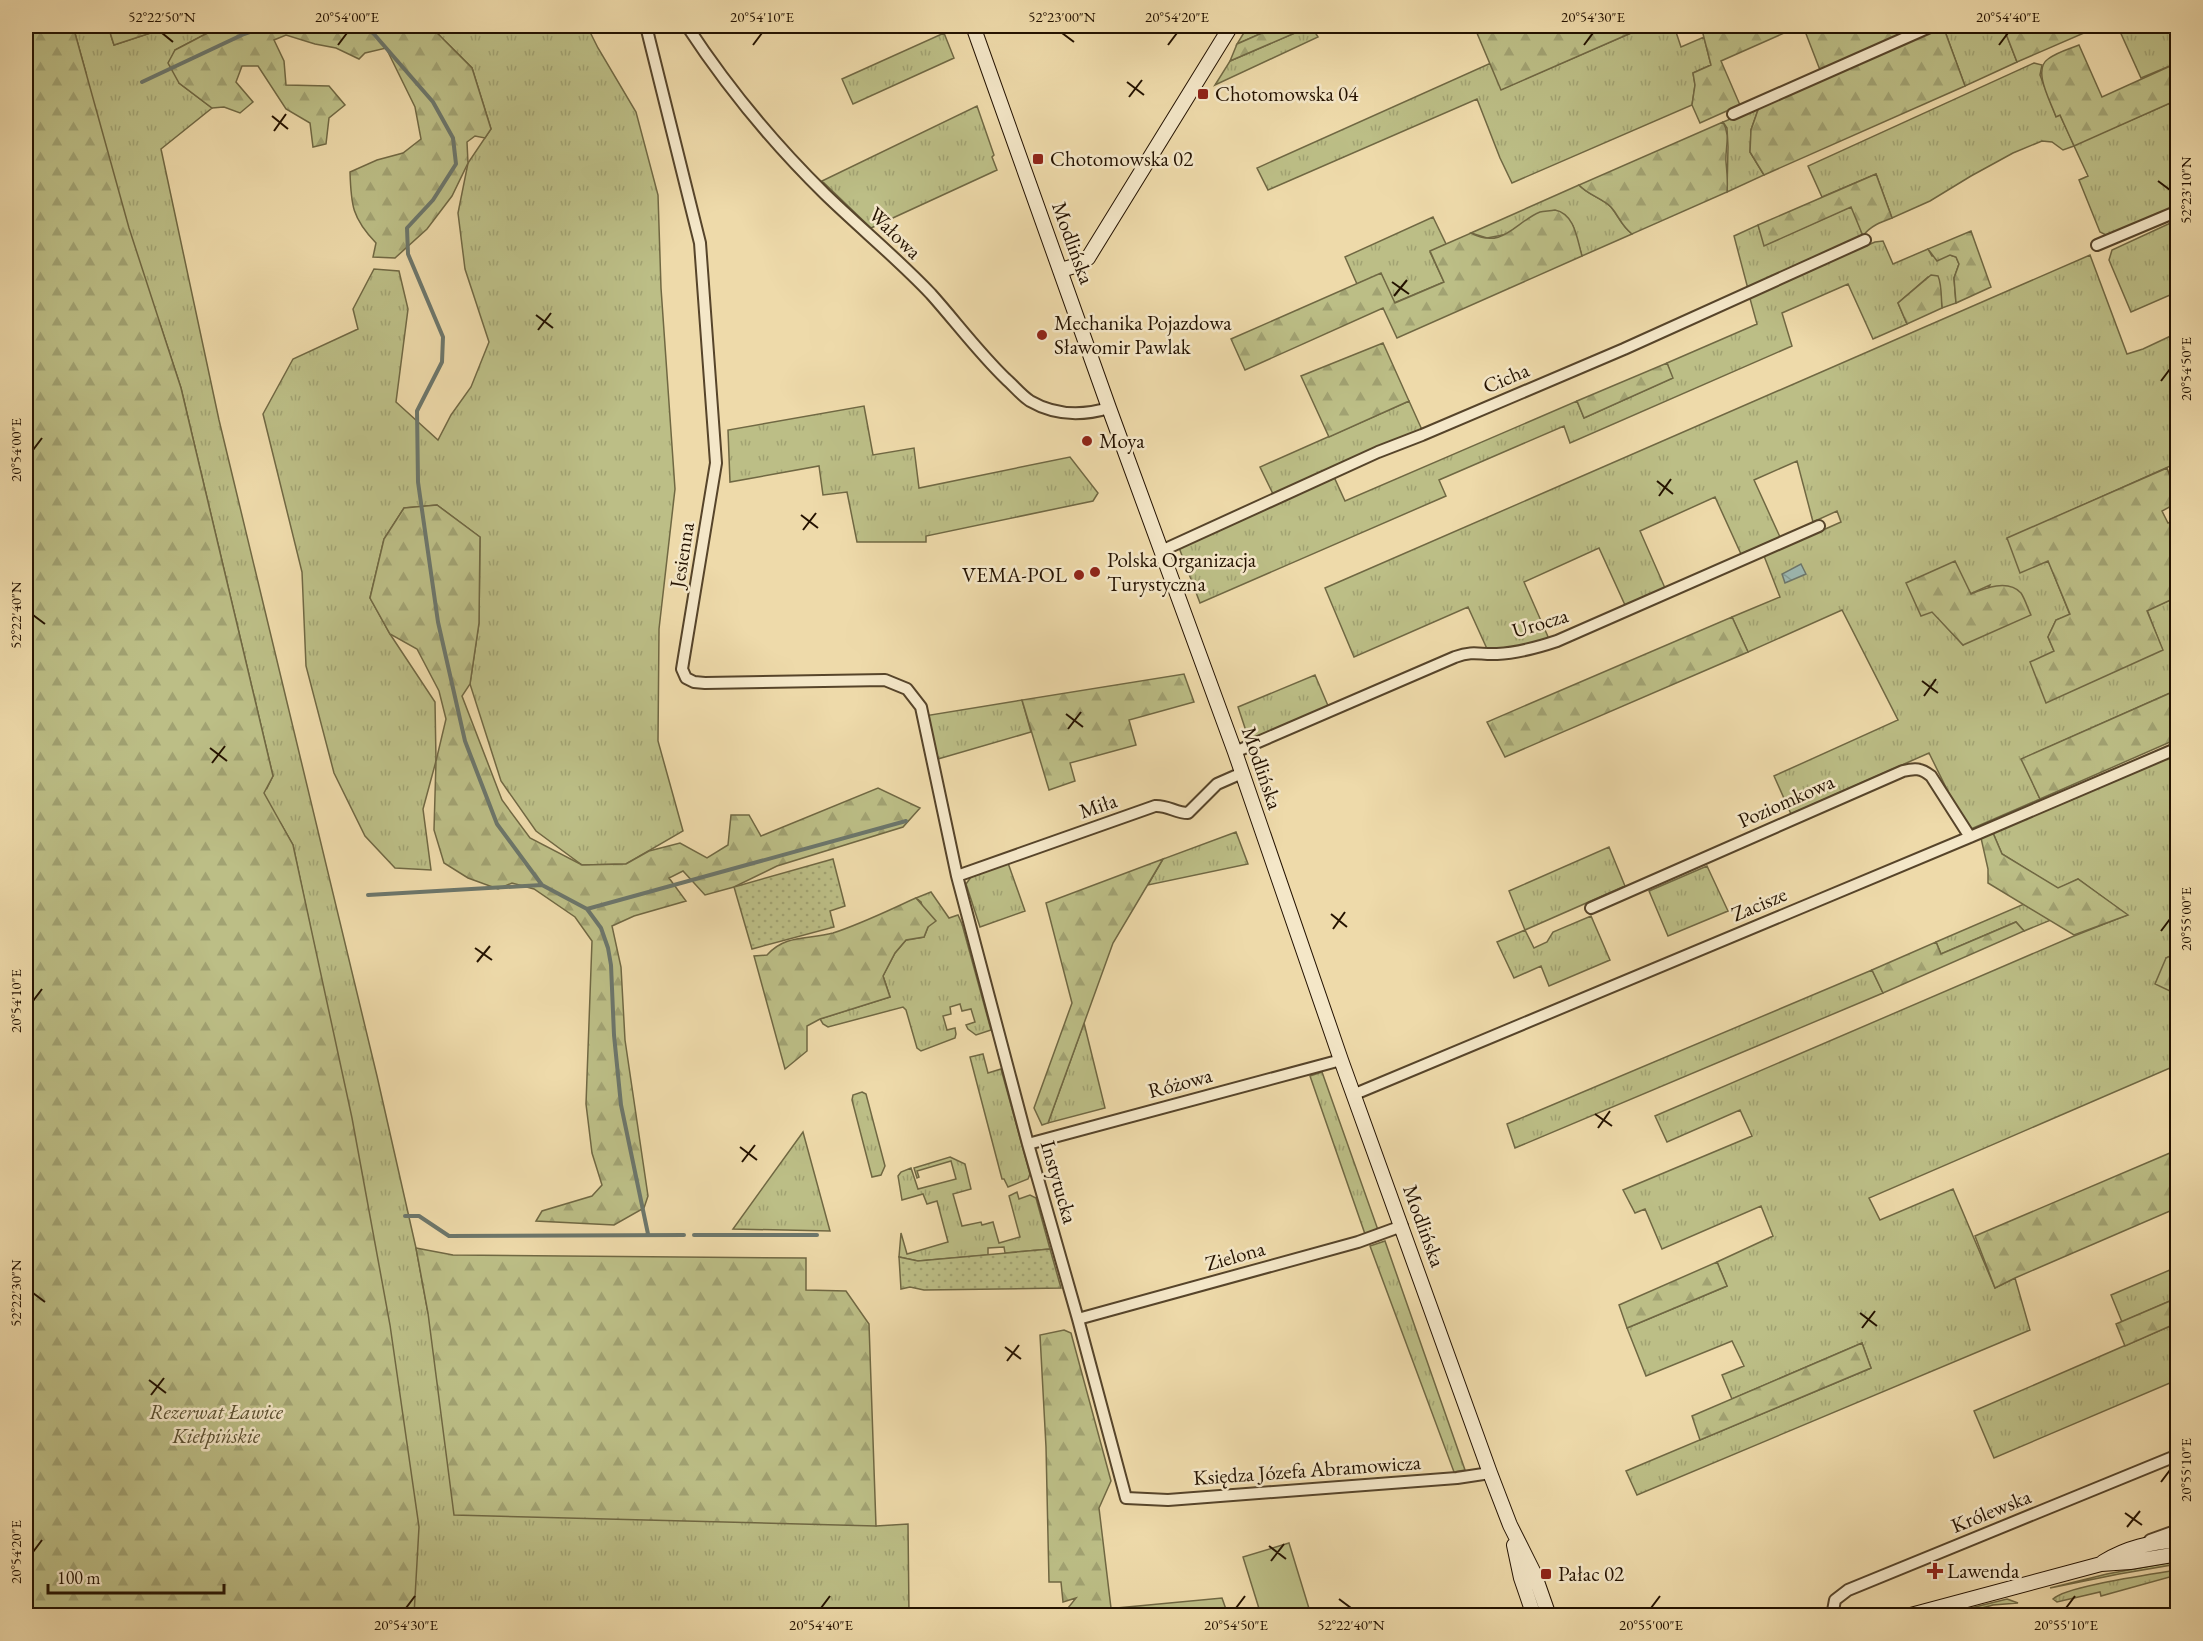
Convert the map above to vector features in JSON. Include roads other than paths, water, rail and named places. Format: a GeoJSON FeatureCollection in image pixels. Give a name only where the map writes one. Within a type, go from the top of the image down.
{"type":"FeatureCollection","features":[{"type":"Feature","properties":{"kind":"main road","name":"Modlińska"},"geometry":{"type":"LineString","coordinates":[[973,26],[1235,752],[1401,1226],[1510,1525],[1534,1573],[1549,1616]]}},
{"type":"Feature","properties":{"kind":"main road"},"geometry":{"type":"LineString","coordinates":[[1061,270],[1078,265],[1088,258],[1231,26]]}},
{"type":"Feature","properties":{"kind":"main road","name":"Modlińska"},"geometry":{"type":"LineString","coordinates":[[1510,1525],[1521,1578],[1534,1616]]}},
{"type":"Feature","properties":{"kind":"main road"},"geometry":{"type":"LineString","coordinates":[[2101,1564],[2124,1550],[2178,1540]]}},
{"type":"Feature","properties":{"kind":"main road"},"geometry":{"type":"LineString","coordinates":[[1907,1616],[2101,1564],[2178,1554]]}},
{"type":"Feature","properties":{"kind":"street","name":"Jesienna"},"geometry":{"type":"LineString","coordinates":[[646,26],[700,243],[716,463],[682,669],[686,678],[694,682],[885,680],[907,689],[921,707],[957,876]]}},
{"type":"Feature","properties":{"kind":"street","name":"Wałowa"},"geometry":{"type":"LineString","coordinates":[[687,26],[725,81],[760,124],[824,192],[928,292],[993,366],[1027,399],[1054,411],[1072,413],[1095,412],[1109,408]]}},
{"type":"Feature","properties":{"kind":"street"},"geometry":{"type":"LineString","coordinates":[[1733,114],[1932,26]]}},
{"type":"Feature","properties":{"kind":"street"},"geometry":{"type":"LineString","coordinates":[[2097,245],[2178,211]]}},
{"type":"Feature","properties":{"kind":"street","name":"Cicha"},"geometry":{"type":"LineString","coordinates":[[1161,551],[1378,452],[1613,353],[1865,240]]}},
{"type":"Feature","properties":{"kind":"street","name":"Urocza"},"geometry":{"type":"LineString","coordinates":[[1235,752],[1455,657],[1471,652],[1493,654],[1526,651],[1557,641],[1819,526]]}},
{"type":"Feature","properties":{"kind":"street","name":"Zacisze"},"geometry":{"type":"LineString","coordinates":[[1354,1094],[2178,748]]}},
{"type":"Feature","properties":{"kind":"street","name":"Poziomkowa"},"geometry":{"type":"LineString","coordinates":[[1591,908],[1903,771],[1922,769],[1931,776],[1970,837]]}},
{"type":"Feature","properties":{"kind":"street","name":"Miła"},"geometry":{"type":"LineString","coordinates":[[957,876],[1155,806],[1164,806],[1188,813],[1217,784],[1242,773]]}},
{"type":"Feature","properties":{"kind":"street","name":"Instytucka"},"geometry":{"type":"LineString","coordinates":[[957,876],[1126,1498]]}},
{"type":"Feature","properties":{"kind":"street","name":"Różowa"},"geometry":{"type":"LineString","coordinates":[[1028,1144],[1341,1060]]}},
{"type":"Feature","properties":{"kind":"street","name":"Zielona"},"geometry":{"type":"LineString","coordinates":[[1078,1319],[1358,1242],[1401,1226]]}},
{"type":"Feature","properties":{"kind":"street","name":"Królewska"},"geometry":{"type":"LineString","coordinates":[[1832,1616],[1835,1600],[1848,1590],[2178,1455]]}},
{"type":"Feature","properties":{"kind":"street","name":"Księdza Józefa Abramowicza"},"geometry":{"type":"LineString","coordinates":[[1126,1498],[1168,1500],[1457,1478],[1491,1473]]}},
{"type":"Feature","properties":{"kind":"street"},"geometry":{"type":"LineString","coordinates":[[2140,1546],[2178,1530]]}},
{"type":"Feature","properties":{"kind":"water"},"geometry":{"type":"Polygon","coordinates":[[[1801,564],[1806,574],[1785,583],[1782,574],[1801,564]]]}},
{"type":"Feature","properties":{"kind":"waterway"},"geometry":{"type":"LineString","coordinates":[[142,82],[244,34],[268,26]]}},
{"type":"Feature","properties":{"kind":"waterway"},"geometry":{"type":"LineString","coordinates":[[358,26],[373,33],[433,102],[453,138],[456,164],[433,200],[407,228],[408,254],[443,337],[442,362],[417,411],[418,482],[438,622],[465,741],[497,824],[542,885]]}},
{"type":"Feature","properties":{"kind":"waterway"},"geometry":{"type":"LineString","coordinates":[[368,895],[542,885],[587,909],[906,821]]}},
{"type":"Feature","properties":{"kind":"waterway"},"geometry":{"type":"LineString","coordinates":[[587,909],[601,928],[608,948],[621,1105],[648,1234]]}},
{"type":"Feature","properties":{"kind":"waterway"},"geometry":{"type":"LineString","coordinates":[[405,1216],[419,1216],[449,1236],[684,1235]]}},
{"type":"Feature","properties":{"kind":"waterway"},"geometry":{"type":"LineString","coordinates":[[694,1235],[817,1235]]}},
{"type":"Feature","properties":{"kind":"place","name":"Chotomowska 04"},"geometry":{"type":"Point","coordinates":[1203,94]}},
{"type":"Feature","properties":{"kind":"place","name":"Chotomowska 02"},"geometry":{"type":"Point","coordinates":[1038,159]}},
{"type":"Feature","properties":{"kind":"place","name":"Mechanika Pojazdowa Sławomir Pawlak"},"geometry":{"type":"Point","coordinates":[1042,335]}},
{"type":"Feature","properties":{"kind":"place","name":"Moya"},"geometry":{"type":"Point","coordinates":[1087,441]}},
{"type":"Feature","properties":{"kind":"place","name":"Polska Organizacja Turystyczna"},"geometry":{"type":"Point","coordinates":[1095,572]}},
{"type":"Feature","properties":{"kind":"place","name":"VEMA-POL"},"geometry":{"type":"Point","coordinates":[1079,575]}},
{"type":"Feature","properties":{"kind":"place","name":"Lawenda"},"geometry":{"type":"Point","coordinates":[1935,1571]}},
{"type":"Feature","properties":{"kind":"place","name":"Pałac 02"},"geometry":{"type":"Point","coordinates":[1546,1574]}},
{"type":"Feature","properties":{"kind":"park label","name":"Rezerwat Ławice Kiełpińskie"},"geometry":{"type":"Point","coordinates":[216,1424]}}]}
